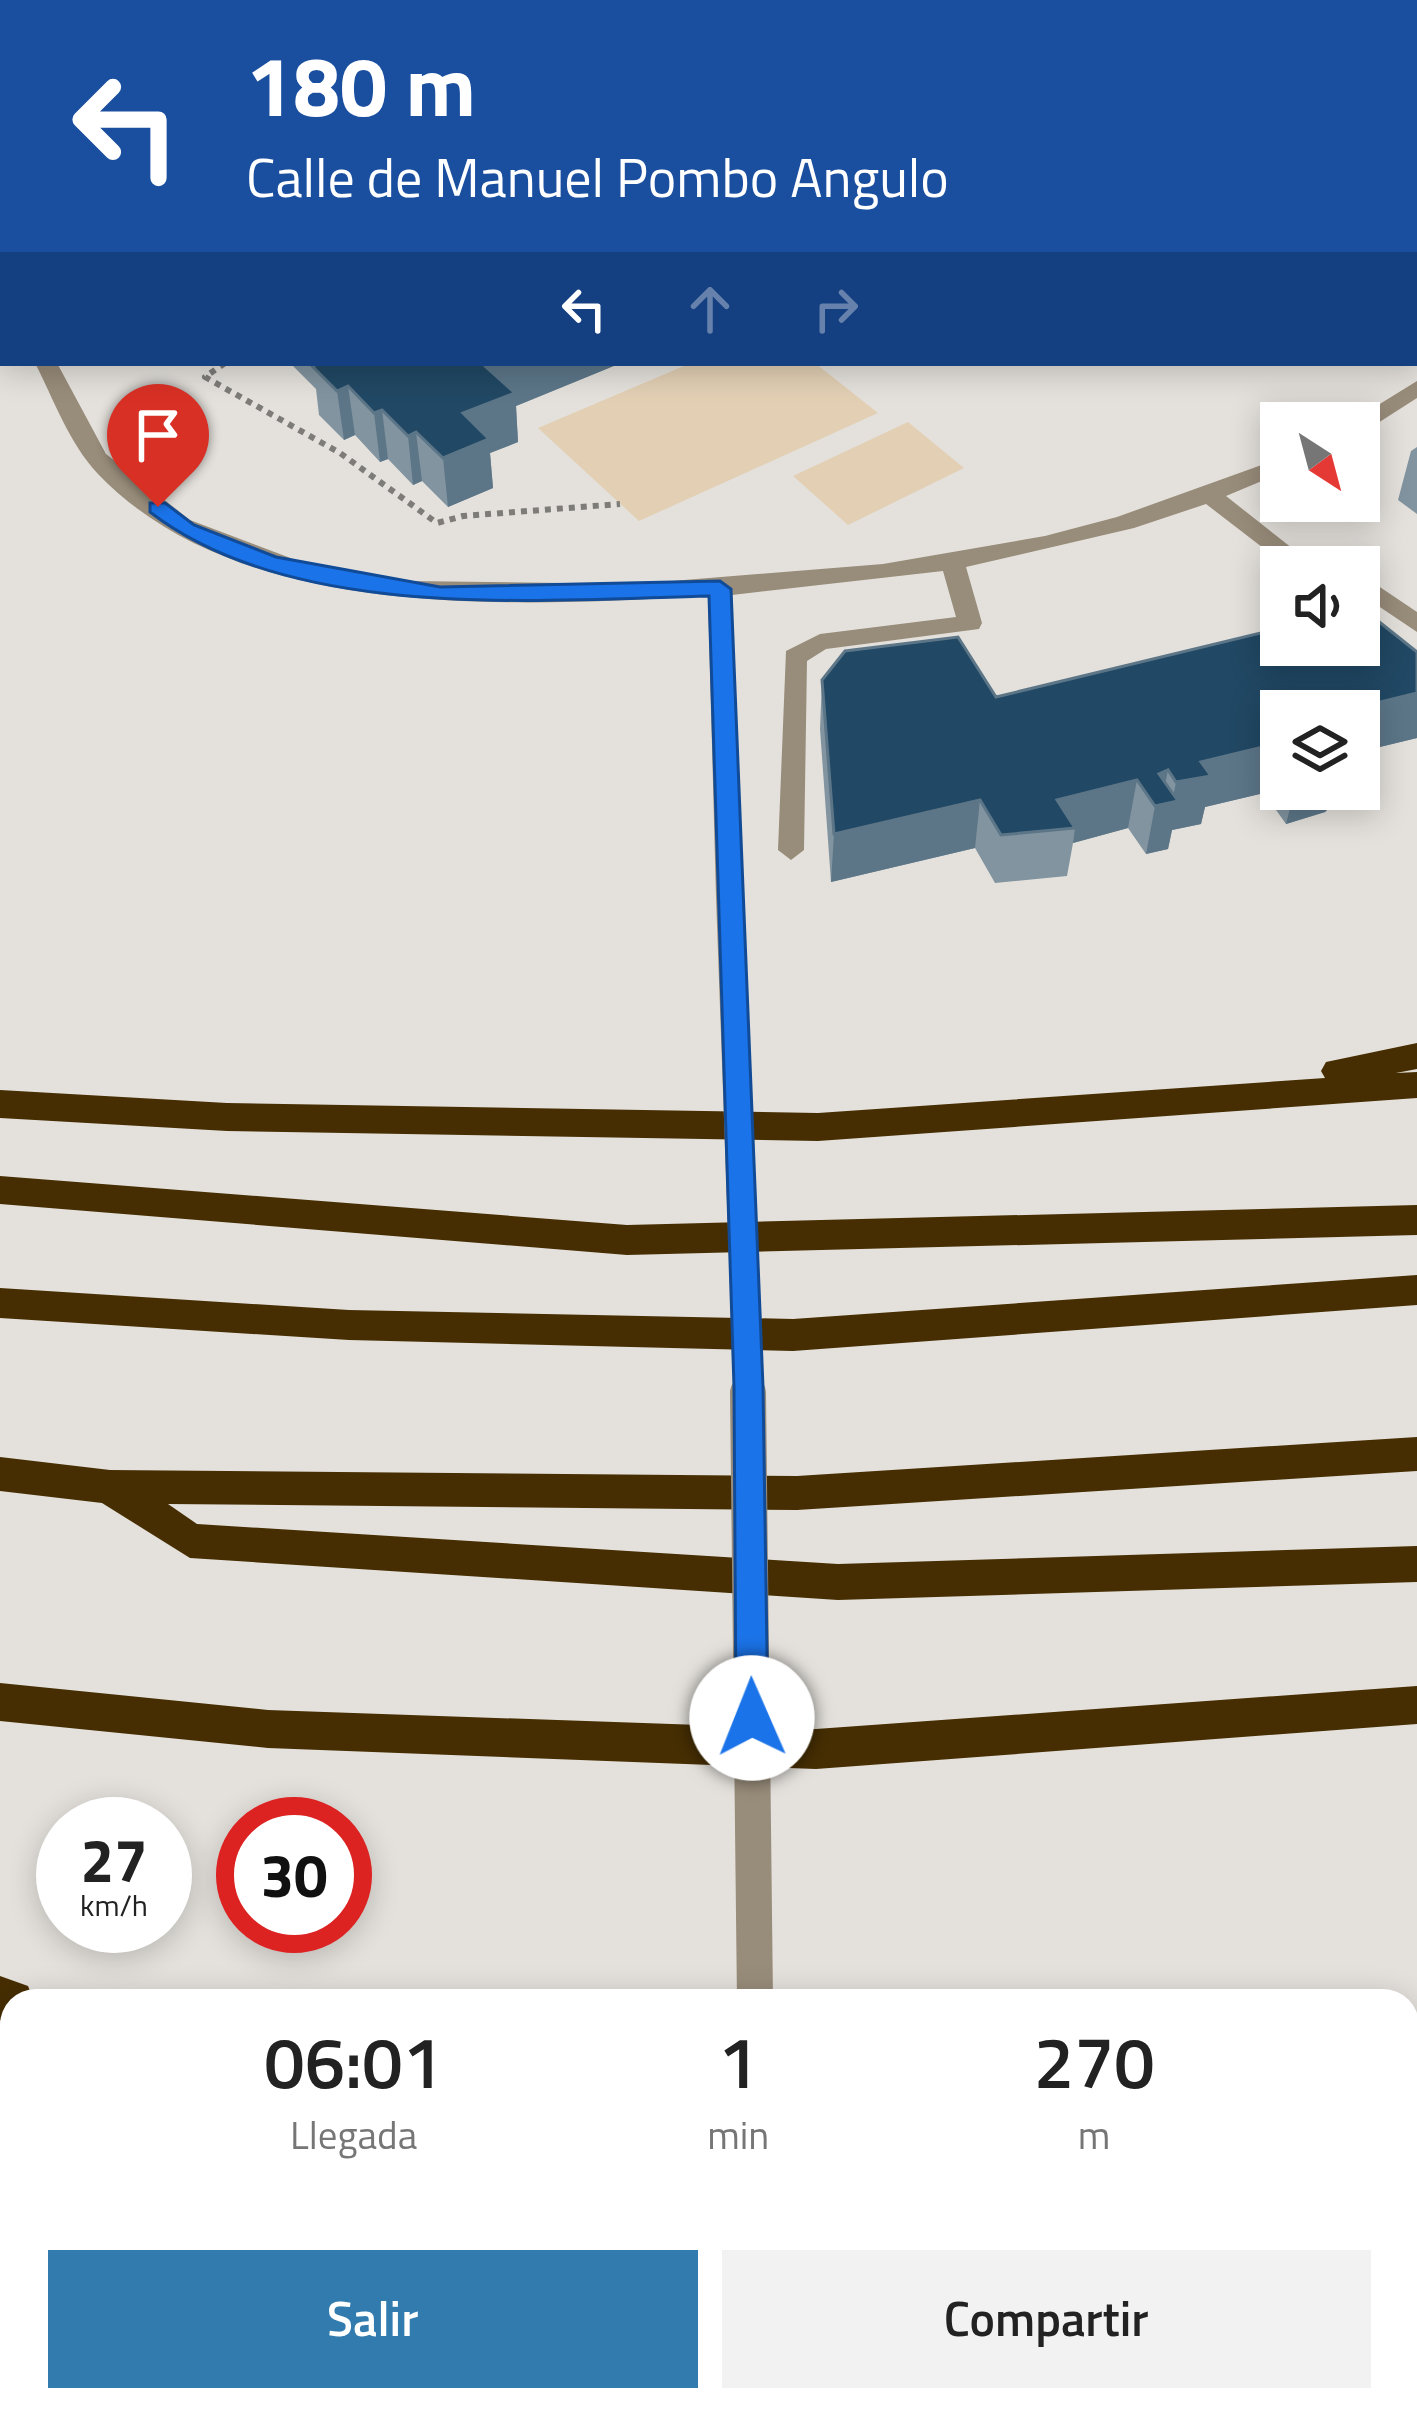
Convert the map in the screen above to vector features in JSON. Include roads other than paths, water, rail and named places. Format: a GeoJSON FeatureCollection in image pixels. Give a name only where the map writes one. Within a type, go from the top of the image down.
{"type":"FeatureCollection","features":[{"type":"Feature","properties":{"kind":"highway"},"geometry":{"type":"LineString","coordinates":[[1154,1107],[1417,1056]]}},
{"type":"Feature","properties":{"kind":"highway"},"geometry":{"type":"LineString","coordinates":[[0,1104],[227,1117],[818,1127],[1417,1085]]}},
{"type":"Feature","properties":{"kind":"highway"},"geometry":{"type":"LineString","coordinates":[[0,1190],[627,1240],[1417,1220]]}},
{"type":"Feature","properties":{"kind":"highway"},"geometry":{"type":"LineString","coordinates":[[0,1303],[349,1325],[793,1335],[1417,1290]]}},
{"type":"Feature","properties":{"kind":"highway"},"geometry":{"type":"LineString","coordinates":[[0,1474],[110,1487],[797,1493],[1417,1454]]}},
{"type":"Feature","properties":{"kind":"highway"},"geometry":{"type":"LineString","coordinates":[[110,1487],[190,1541],[815,1580],[1417,1564]]}},
{"type":"Feature","properties":{"kind":"highway"},"geometry":{"type":"LineString","coordinates":[[0,1702],[268,1729],[816,1749],[1417,1706]]}},
{"type":"Feature","properties":{"kind":"street"},"geometry":{"type":"LineString","coordinates":[[48,366],[99,463],[187,530],[271,563],[440,595],[720,589],[891,574],[1159,514],[1260,473]]}},
{"type":"Feature","properties":{"kind":"street"},"geometry":{"type":"LineString","coordinates":[[1380,412],[1417,388]]}},
{"type":"Feature","properties":{"kind":"street"},"geometry":{"type":"LineString","coordinates":[[1208,494],[1276,546]]}},
{"type":"Feature","properties":{"kind":"street"},"geometry":{"type":"LineString","coordinates":[[791,850],[795,657],[820,642],[970,623],[953,563]]}},
{"type":"Feature","properties":{"kind":"street"},"geometry":{"type":"LineString","coordinates":[[720,589],[748,1387],[755,1989]]}},
{"type":"Feature","properties":{"kind":"street"},"geometry":{"type":"LineString","coordinates":[[1380,597],[1417,624]]}}]}
